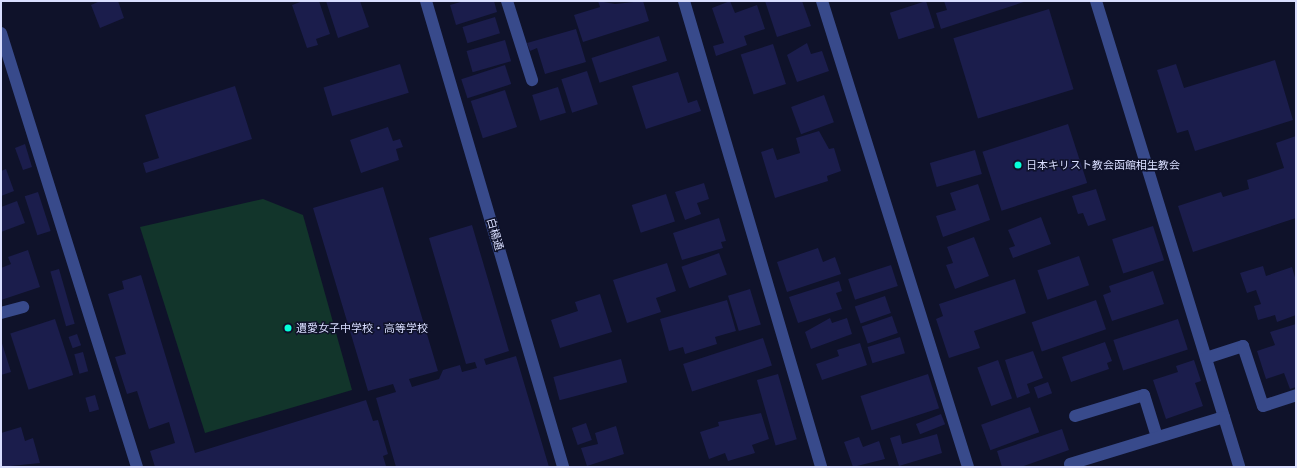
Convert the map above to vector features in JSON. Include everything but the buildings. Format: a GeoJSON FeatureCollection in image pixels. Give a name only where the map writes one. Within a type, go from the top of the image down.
{"type":"FeatureCollection","features":[{"type":"Feature","properties":{"kind":"street","name":"白楊通"},"geometry":{"type":"LineString","coordinates":[[426,1],[564,467]]}},
{"type":"Feature","properties":{"kind":"street"},"geometry":{"type":"LineString","coordinates":[[507,1],[532,80]]}},
{"type":"Feature","properties":{"kind":"street"},"geometry":{"type":"LineString","coordinates":[[684,1],[821,467]]}},
{"type":"Feature","properties":{"kind":"street"},"geometry":{"type":"LineString","coordinates":[[822,1],[968,467]]}},
{"type":"Feature","properties":{"kind":"street"},"geometry":{"type":"LineString","coordinates":[[1096,1],[1239,467]]}},
{"type":"Feature","properties":{"kind":"street"},"geometry":{"type":"LineString","coordinates":[[1,33],[137,467]]}},
{"type":"Feature","properties":{"kind":"street"},"geometry":{"type":"LineString","coordinates":[[1,313],[23,307]]}},
{"type":"Feature","properties":{"kind":"street"},"geometry":{"type":"LineString","coordinates":[[1206,358],[1243,346],[1263,406],[1296,395]]}},
{"type":"Feature","properties":{"kind":"street"},"geometry":{"type":"LineString","coordinates":[[1075,416],[1144,395],[1157,437]]}},
{"type":"Feature","properties":{"kind":"street"},"geometry":{"type":"LineString","coordinates":[[1070,464],[1224,417]]}},
{"type":"Feature","properties":{"kind":"green space"},"geometry":{"type":"Polygon","coordinates":[[[263,199],[303,215],[352,390],[205,433],[140,227],[263,199]]]}},
{"type":"Feature","properties":{"kind":"place","name":"日本キリスト教会函館相生教会"},"geometry":{"type":"Point","coordinates":[1018,165]}},
{"type":"Feature","properties":{"kind":"place","name":"遺愛女子中学校・高等学校"},"geometry":{"type":"Point","coordinates":[288,328]}}]}
